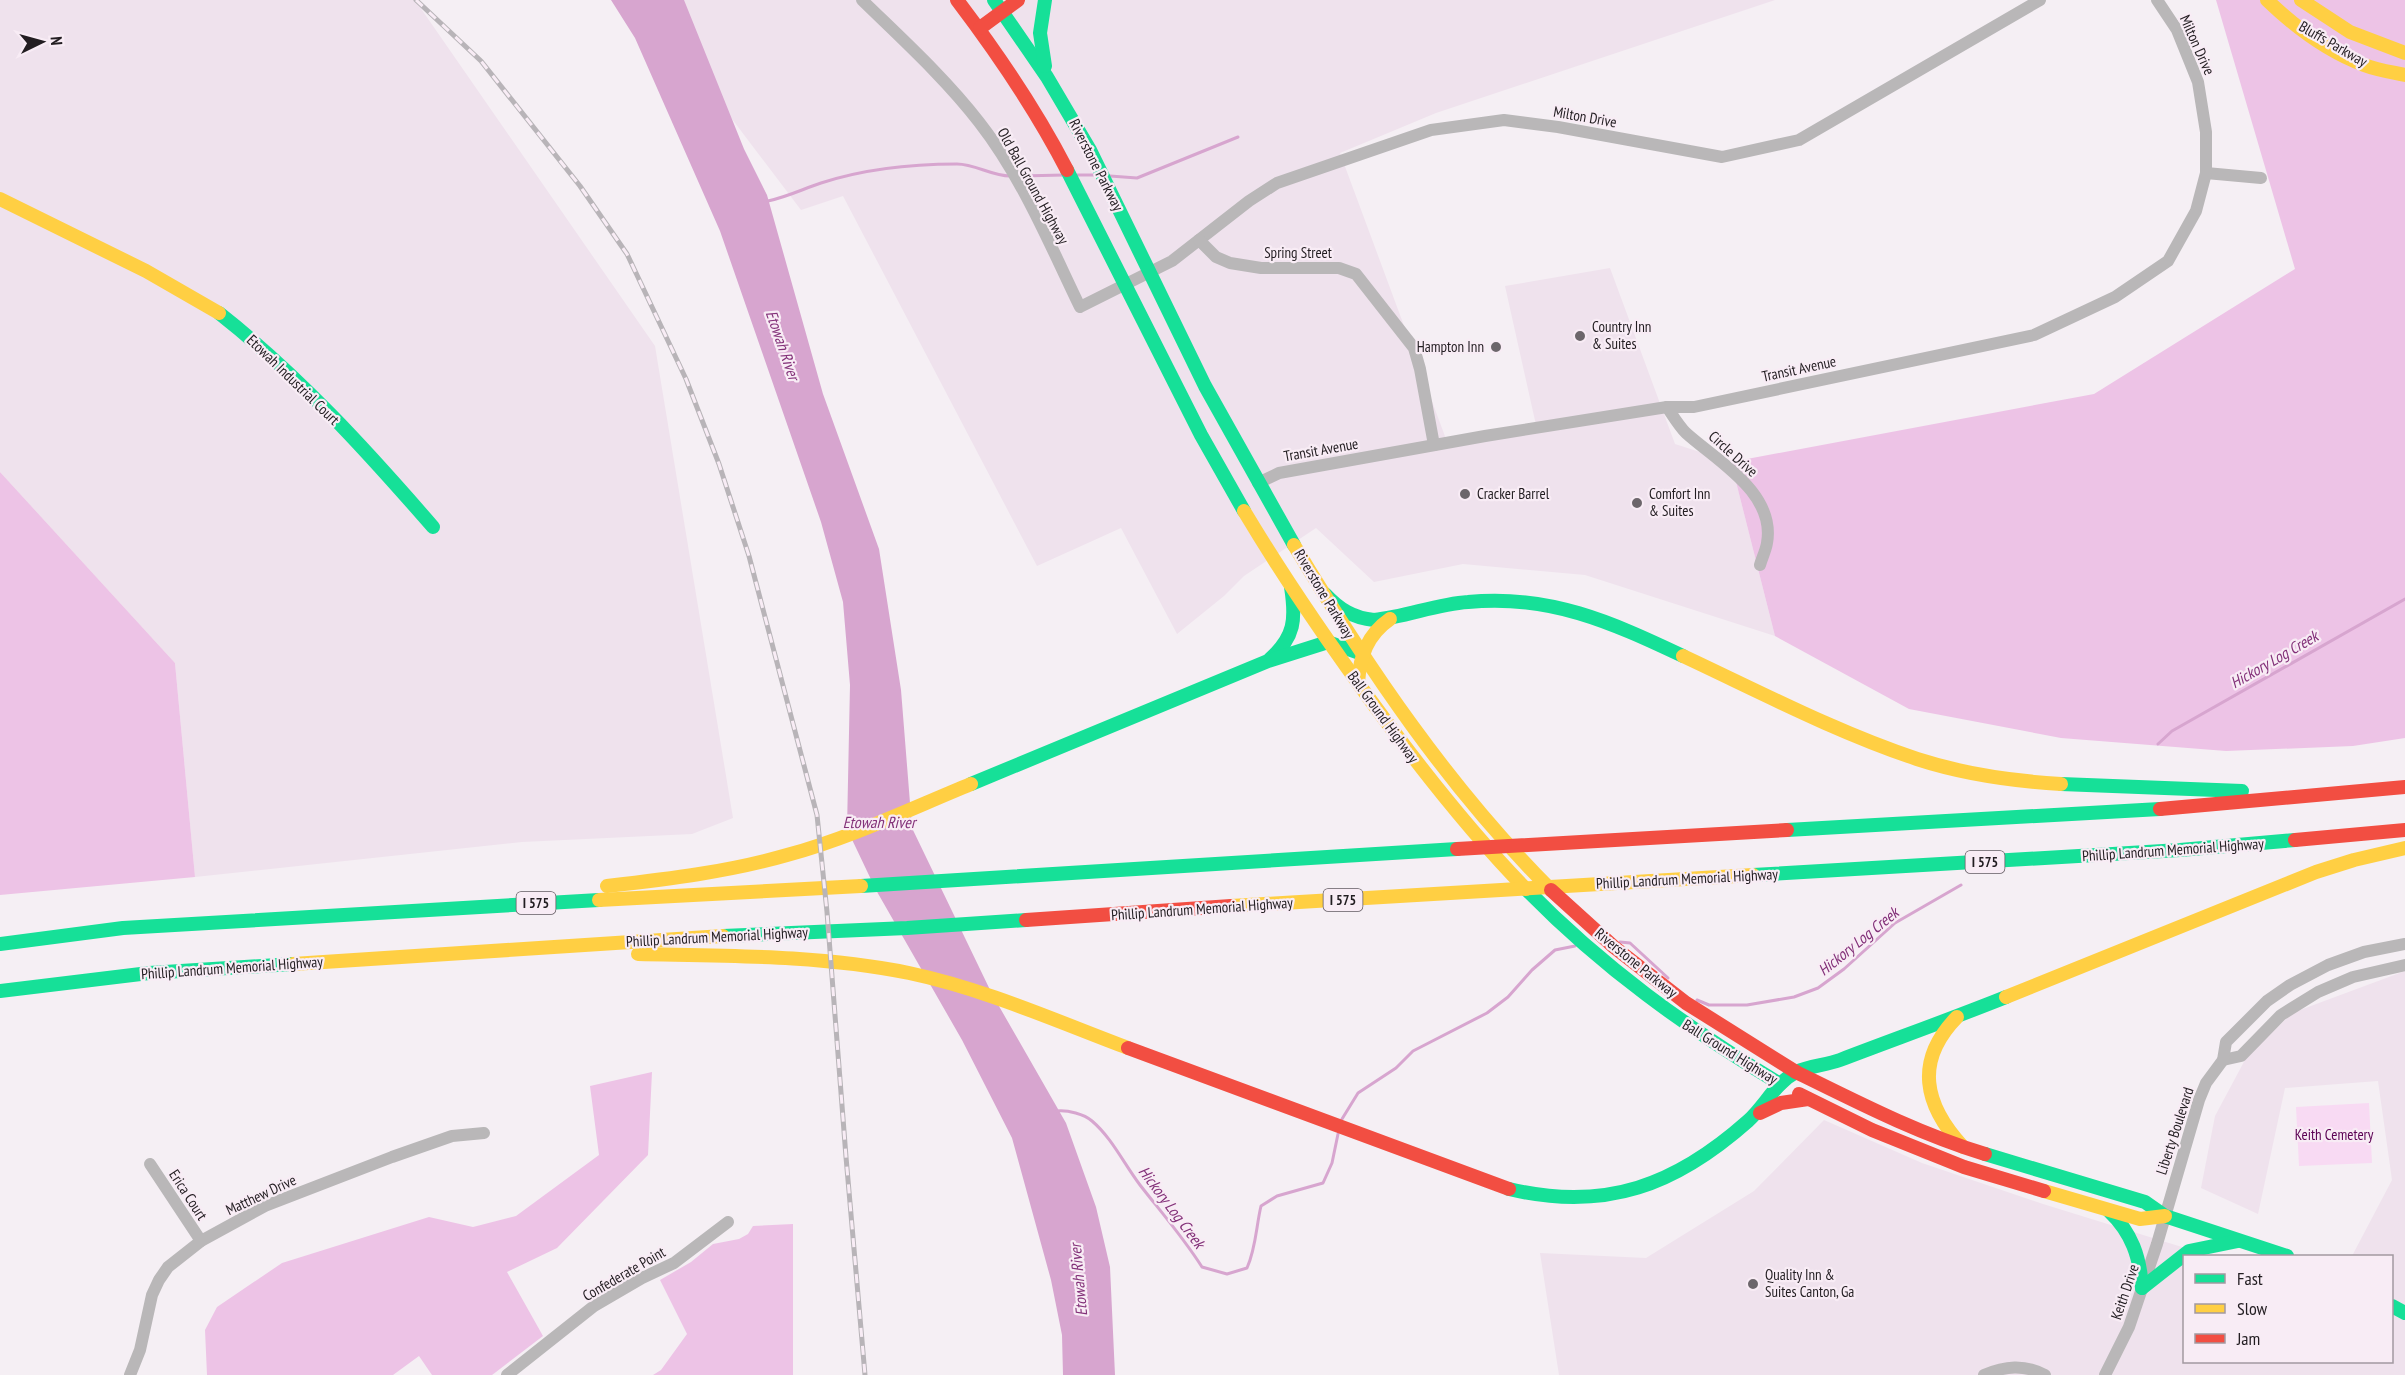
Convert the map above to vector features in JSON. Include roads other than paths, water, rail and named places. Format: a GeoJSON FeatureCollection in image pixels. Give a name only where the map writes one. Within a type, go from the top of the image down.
{"type":"FeatureCollection","features":[{"type":"Feature","properties":{"kind":"main road","name":"Riverstone Parkway"},"geometry":{"type":"LineString","coordinates":[[957,0],[980,28],[1023,90],[1065,162],[1202,436],[1291,587],[1328,642]]}},
{"type":"Feature","properties":{"kind":"main road"},"geometry":{"type":"LineString","coordinates":[[980,28],[998,6],[1018,0]]}},
{"type":"Feature","properties":{"kind":"main road"},"geometry":{"type":"LineString","coordinates":[[1045,0],[1040,15],[1038,35],[1047,77]]}},
{"type":"Feature","properties":{"kind":"main road","name":"Bluffs Parkway"},"geometry":{"type":"LineString","coordinates":[[2267,0],[2275,9],[2313,36],[2362,64],[2405,75]]}},
{"type":"Feature","properties":{"kind":"main road","name":"Bluffs Parkway"},"geometry":{"type":"LineString","coordinates":[[2301,0],[2327,20],[2383,48],[2405,53]]}},
{"type":"Feature","properties":{"kind":"main road","name":"Riverstone Parkway"},"geometry":{"type":"LineString","coordinates":[[998,6],[1047,77],[1090,150],[1205,386],[1258,483],[1362,654],[1458,788],[1515,854],[1557,896],[1614,947],[1686,1003],[1796,1072]]}},
{"type":"Feature","properties":{"kind":"main road","name":"Etowah Industrial Court"},"geometry":{"type":"LineString","coordinates":[[0,199],[146,271],[213,308],[260,345],[377,463],[433,527]]}},
{"type":"Feature","properties":{"kind":"main road"},"geometry":{"type":"LineString","coordinates":[[1268,661],[1285,645],[1293,628],[1294,606],[1291,587]]}},
{"type":"Feature","properties":{"kind":"main road"},"geometry":{"type":"LineString","coordinates":[[1324,594],[1340,608],[1356,617],[1390,619],[1436,606],[1485,600],[1517,601],[1566,608],[1624,629],[1875,744],[1941,766],[1988,777],[2079,786],[2339,794]]}},
{"type":"Feature","properties":{"kind":"main road"},"geometry":{"type":"LineString","coordinates":[[1358,683],[1362,654],[1370,635],[1390,619]]}},
{"type":"Feature","properties":{"kind":"main road"},"geometry":{"type":"LineString","coordinates":[[281,918],[666,880],[770,862],[822,845],[1268,661],[1328,642],[1362,654]]}},
{"type":"Feature","properties":{"kind":"main road","name":"Ball Ground Highway"},"geometry":{"type":"LineString","coordinates":[[1328,642],[1446,800],[1501,866],[1587,948],[1651,1000],[1712,1043],[1808,1099],[1872,1130],[1934,1156],[2140,1219],[2165,1216]]}},
{"type":"Feature","properties":{"kind":"main road","name":"I 575"},"geometry":{"type":"LineString","coordinates":[[0,944],[123,928],[2079,814],[2405,787]]}},
{"type":"Feature","properties":{"kind":"main road","name":"Phillip Landrum Memorial Highway"},"geometry":{"type":"LineString","coordinates":[[0,991],[149,973],[791,932],[907,928],[1121,913],[2180,850],[2405,830]]}},
{"type":"Feature","properties":{"kind":"main road"},"geometry":{"type":"LineString","coordinates":[[524,950],[854,964],[931,978],[1158,1058],[1514,1191],[1542,1197],[1599,1197],[1640,1188],[1675,1174],[1705,1157],[1752,1118],[1779,1084],[1796,1072],[1831,1063],[1962,1013],[2316,872],[2405,848]]}},
{"type":"Feature","properties":{"kind":"main road"},"geometry":{"type":"LineString","coordinates":[[1962,1013],[1940,1035],[1929,1065],[1928,1083],[1941,1122],[1963,1147]]}},
{"type":"Feature","properties":{"kind":"main road","name":"Ball Ground Highway"},"geometry":{"type":"LineString","coordinates":[[1796,1072],[1896,1120],[1963,1147],[2145,1202],[2165,1216],[2281,1255]]}},
{"type":"Feature","properties":{"kind":"main road"},"geometry":{"type":"LineString","coordinates":[[1752,1118],[1781,1103],[1808,1099]]}},
{"type":"Feature","properties":{"kind":"main road"},"geometry":{"type":"LineString","coordinates":[[2106,1209],[2120,1220],[2132,1237],[2140,1261],[2142,1288]]}},
{"type":"Feature","properties":{"kind":"main road"},"geometry":{"type":"LineString","coordinates":[[2184,1255],[2189,1251],[2239,1240]]}},
{"type":"Feature","properties":{"kind":"main road"},"geometry":{"type":"LineString","coordinates":[[2142,1288],[2183,1256]]}},
{"type":"Feature","properties":{"kind":"street","name":"Old Ball Ground Highway"},"geometry":{"type":"LineString","coordinates":[[862,0],[930,66],[980,122],[1014,176],[1080,307],[1125,284]]}},
{"type":"Feature","properties":{"kind":"street","name":"Milton Drive"},"geometry":{"type":"LineString","coordinates":[[1125,284],[1172,261],[1249,201],[1277,183],[1431,130],[1504,120],[1558,127],[1722,157],[1799,140],[2040,0]]}},
{"type":"Feature","properties":{"kind":"street","name":"Milton Drive"},"geometry":{"type":"LineString","coordinates":[[2157,0],[2177,30],[2198,82],[2202,105]]}},
{"type":"Feature","properties":{"kind":"street","name":"Transit Avenue"},"geometry":{"type":"LineString","coordinates":[[1258,483],[1279,473],[1434,445],[1667,407],[1694,407],[2034,335],[2115,297],[2168,261],[2196,211],[2206,173],[2206,132],[2202,105]]}},
{"type":"Feature","properties":{"kind":"street"},"geometry":{"type":"LineString","coordinates":[[2206,173],[2261,178]]}},
{"type":"Feature","properties":{"kind":"street","name":"Spring Street"},"geometry":{"type":"LineString","coordinates":[[1199,240],[1221,260],[1256,267],[1339,268],[1356,274],[1414,348],[1434,445]]}},
{"type":"Feature","properties":{"kind":"street","name":"Circle Drive"},"geometry":{"type":"LineString","coordinates":[[1667,407],[1684,431],[1753,492],[1766,517],[1768,542],[1760,565]]}},
{"type":"Feature","properties":{"kind":"street","name":"Liberty Boulevard"},"geometry":{"type":"LineString","coordinates":[[2165,1216],[2199,1100],[2206,1083],[2223,1060],[2226,1042],[2255,1012],[2290,985],[2351,956],[2405,944]]}},
{"type":"Feature","properties":{"kind":"street","name":"Liberty Boulevard"},"geometry":{"type":"LineString","coordinates":[[2223,1060],[2241,1056],[2281,1015],[2318,992],[2353,977],[2405,965]]}},
{"type":"Feature","properties":{"kind":"street","name":"Matthew Drive"},"geometry":{"type":"LineString","coordinates":[[130,1375],[141,1350],[150,1303],[159,1280],[168,1267],[201,1241],[265,1206],[392,1157],[452,1136],[484,1133]]}},
{"type":"Feature","properties":{"kind":"street","name":"Erica Court"},"geometry":{"type":"LineString","coordinates":[[150,1164],[201,1241]]}},
{"type":"Feature","properties":{"kind":"street","name":"Keith Drive"},"geometry":{"type":"LineString","coordinates":[[2106,1375],[2129,1328],[2165,1216]]}},
{"type":"Feature","properties":{"kind":"street","name":"Confederate Point"},"geometry":{"type":"LineString","coordinates":[[507,1375],[594,1306],[642,1278],[674,1263],[728,1222]]}},
{"type":"Feature","properties":{"kind":"street"},"geometry":{"type":"LineString","coordinates":[[1984,1375],[2015,1366],[2036,1370],[2045,1375]]}},
{"type":"Feature","properties":{"kind":"water","name":"Etowah River"},"geometry":{"type":"Polygon","coordinates":[[[611,0],[684,0],[744,149],[767,195],[823,394],[879,549],[901,690],[912,828],[992,994],[1066,1123],[1096,1207],[1110,1267],[1115,1375],[1063,1375],[1062,1335],[1051,1280],[1012,1138],[962,1040],[876,890],[847,829],[850,685],[843,602],[821,522],[720,231],[635,38],[611,0]]]}},
{"type":"Feature","properties":{"kind":"waterway"},"geometry":{"type":"LineString","coordinates":[[1110,176],[1137,178],[1238,137]]}},
{"type":"Feature","properties":{"kind":"waterway"},"geometry":{"type":"LineString","coordinates":[[768,201],[837,178],[905,166],[964,165],[1010,176]]}},
{"type":"Feature","properties":{"kind":"waterway"},"geometry":{"type":"LineString","coordinates":[[1020,176],[1064,175]]}},
{"type":"Feature","properties":{"kind":"waterway"},"geometry":{"type":"LineString","coordinates":[[1077,175],[1094,175]]}},
{"type":"Feature","properties":{"kind":"waterway","name":"Hickory Log Creek"},"geometry":{"type":"LineString","coordinates":[[2158,744],[2172,731],[2405,599]]}},
{"type":"Feature","properties":{"kind":"waterway","name":"Hickory Log Creek"},"geometry":{"type":"LineString","coordinates":[[1697,1000],[1709,1005],[1747,1005],[1794,997],[1818,988],[1844,969],[1895,923],[1961,885]]}},
{"type":"Feature","properties":{"kind":"waterway","name":"Hickory Log Creek"},"geometry":{"type":"LineString","coordinates":[[1620,942],[1630,943],[1668,978]]}},
{"type":"Feature","properties":{"kind":"waterway","name":"Hickory Log Creek"},"geometry":{"type":"LineString","coordinates":[[1342,1119],[1358,1093],[1396,1068],[1413,1051],[1487,1013],[1508,997],[1532,970],[1555,950],[1575,946]]}},
{"type":"Feature","properties":{"kind":"waterway","name":"Hickory Log Creek"},"geometry":{"type":"LineString","coordinates":[[1057,1111],[1080,1114],[1099,1128],[1202,1267],[1227,1274],[1247,1268],[1261,1206],[1277,1196],[1323,1183],[1332,1163],[1338,1134]]}},
{"type":"Feature","properties":{"kind":"railway"},"geometry":{"type":"LineString","coordinates":[[416,0],[481,61],[580,186],[627,254],[686,379],[719,464],[749,556],[817,815],[865,1375]]}},
{"type":"Feature","properties":{"kind":"place","name":"Country Inn & Suites"},"geometry":{"type":"Point","coordinates":[1580,336]}},
{"type":"Feature","properties":{"kind":"place","name":"Hampton Inn"},"geometry":{"type":"Point","coordinates":[1496,347]}},
{"type":"Feature","properties":{"kind":"place","name":"Cracker Barrel"},"geometry":{"type":"Point","coordinates":[1465,494]}},
{"type":"Feature","properties":{"kind":"place","name":"Comfort Inn & Suites"},"geometry":{"type":"Point","coordinates":[1637,503]}},
{"type":"Feature","properties":{"kind":"place","name":"Quality Inn & Suites Canton, Ga"},"geometry":{"type":"Point","coordinates":[1753,1284]}},
{"type":"Feature","properties":{"kind":"park label","name":"Keith Cemetery"},"geometry":{"type":"Point","coordinates":[2334,1135]}}]}
